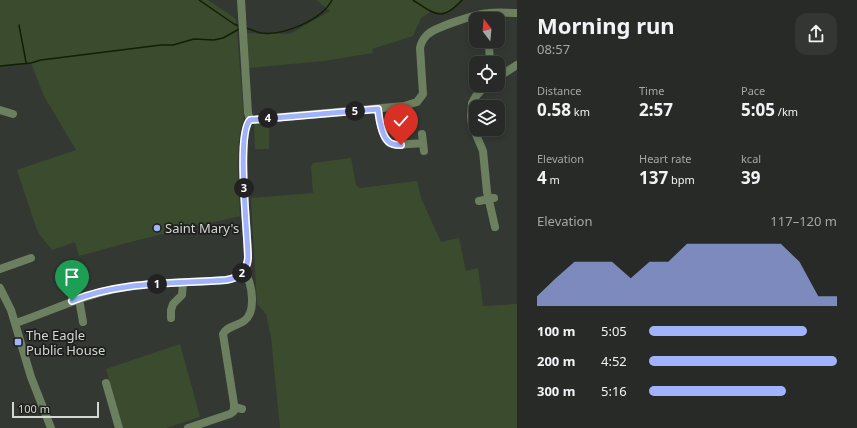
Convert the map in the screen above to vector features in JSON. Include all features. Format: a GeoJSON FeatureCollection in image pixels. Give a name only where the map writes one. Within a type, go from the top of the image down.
{"type":"FeatureCollection","features":[{"type":"Feature","properties":{"kind":"street"},"geometry":{"type":"LineString","coordinates":[[16,323],[51,311],[79,298],[109,290],[130,286],[231,279],[244,271],[248,263],[248,258],[243,167],[247,124],[250,120],[248,113],[241,0]]}},
{"type":"Feature","properties":{"kind":"street"},"geometry":{"type":"LineString","coordinates":[[250,120],[410,105],[417,102],[422,97],[424,90],[420,48],[423,39],[430,32],[493,12],[517,13]]}},
{"type":"Feature","properties":{"kind":"street"},"geometry":{"type":"LineString","coordinates":[[505,73],[517,65]]}},
{"type":"Feature","properties":{"kind":"street"},"geometry":{"type":"LineString","coordinates":[[480,92],[474,99],[471,109],[471,116],[472,125],[482,151],[495,227]]}},
{"type":"Feature","properties":{"kind":"street"},"geometry":{"type":"LineString","coordinates":[[378,109],[384,135],[389,143],[423,147],[422,134]]}},
{"type":"Feature","properties":{"kind":"street"},"geometry":{"type":"LineString","coordinates":[[0,110],[13,114]]}},
{"type":"Feature","properties":{"kind":"street"},"geometry":{"type":"LineString","coordinates":[[479,201],[491,198]]}},
{"type":"Feature","properties":{"kind":"street"},"geometry":{"type":"LineString","coordinates":[[0,270],[31,258]]}},
{"type":"Feature","properties":{"kind":"street"},"geometry":{"type":"LineString","coordinates":[[188,428],[230,414],[238,408],[224,334],[226,330],[249,317],[251,312],[250,283],[244,271]]}},
{"type":"Feature","properties":{"kind":"street"},"geometry":{"type":"LineString","coordinates":[[171,318],[173,304],[185,297],[182,283]]}},
{"type":"Feature","properties":{"kind":"street"},"geometry":{"type":"LineString","coordinates":[[0,288],[10,306],[31,377],[51,428]]}},
{"type":"Feature","properties":{"kind":"street"},"geometry":{"type":"LineString","coordinates":[[79,298],[83,322]]}},
{"type":"Feature","properties":{"kind":"street"},"geometry":{"type":"LineString","coordinates":[[106,383],[119,428]]}},
{"type":"Feature","properties":{"kind":"green space"},"geometry":{"type":"Polygon","coordinates":[[[0,0],[208,0],[236,19],[244,120],[239,140],[238,153],[240,216],[138,240],[79,256],[75,242],[52,250],[40,235],[36,227],[17,170],[76,150],[44,96],[31,63],[0,66],[0,0]]]}},
{"type":"Feature","properties":{"kind":"green space"},"geometry":{"type":"Polygon","coordinates":[[[316,0],[462,0],[450,12],[442,13],[432,11],[421,18],[413,36],[372,49],[373,53],[324,61],[249,68],[247,33],[290,34],[330,11],[316,0]]]}},
{"type":"Feature","properties":{"kind":"green space"},"geometry":{"type":"Polygon","coordinates":[[[269,122],[269,149],[255,149],[254,123],[269,122]]]}},
{"type":"Feature","properties":{"kind":"green space"},"geometry":{"type":"Polygon","coordinates":[[[351,158],[356,185],[360,188],[417,181],[421,198],[441,242],[459,238],[466,271],[478,268],[483,306],[517,304],[517,428],[280,428],[271,337],[266,314],[257,304],[251,198],[313,193],[311,167],[313,163],[351,158]]]}},
{"type":"Feature","properties":{"kind":"green space"},"geometry":{"type":"Polygon","coordinates":[[[180,344],[200,417],[166,428],[123,428],[106,369],[180,344]]]}},
{"type":"Feature","properties":{"kind":"waterway"},"geometry":{"type":"LineString","coordinates":[[199,0],[239,26]]}},
{"type":"Feature","properties":{"kind":"waterway"},"geometry":{"type":"LineString","coordinates":[[246,28],[261,33],[280,32],[290,29],[301,25],[320,14],[332,0]]}},
{"type":"Feature","properties":{"kind":"waterway"},"geometry":{"type":"LineString","coordinates":[[413,0],[439,14],[444,14],[449,11],[462,0]]}},
{"type":"Feature","properties":{"kind":"waterway"},"geometry":{"type":"LineString","coordinates":[[19,25],[26,62]]}},
{"type":"Feature","properties":{"kind":"waterway"},"geometry":{"type":"LineString","coordinates":[[0,66],[161,45],[173,45],[194,39],[214,40],[223,38],[241,28]]}},
{"type":"Feature","properties":{"kind":"place","name":"Saint Mary's"},"geometry":{"type":"Point","coordinates":[157,228]}},
{"type":"Feature","properties":{"kind":"place","name":"The Eagle Public House"},"geometry":{"type":"Point","coordinates":[18,342]}},
{"type":"Feature","properties":{"kind":"route"},"geometry":{"type":"LineString","coordinates":[[72,301],[109,290],[130,286],[226,280],[236,278],[244,271],[248,263],[248,258],[243,167],[247,124],[250,120],[378,109],[380,122],[386,140],[389,143],[401,145]]}}]}
